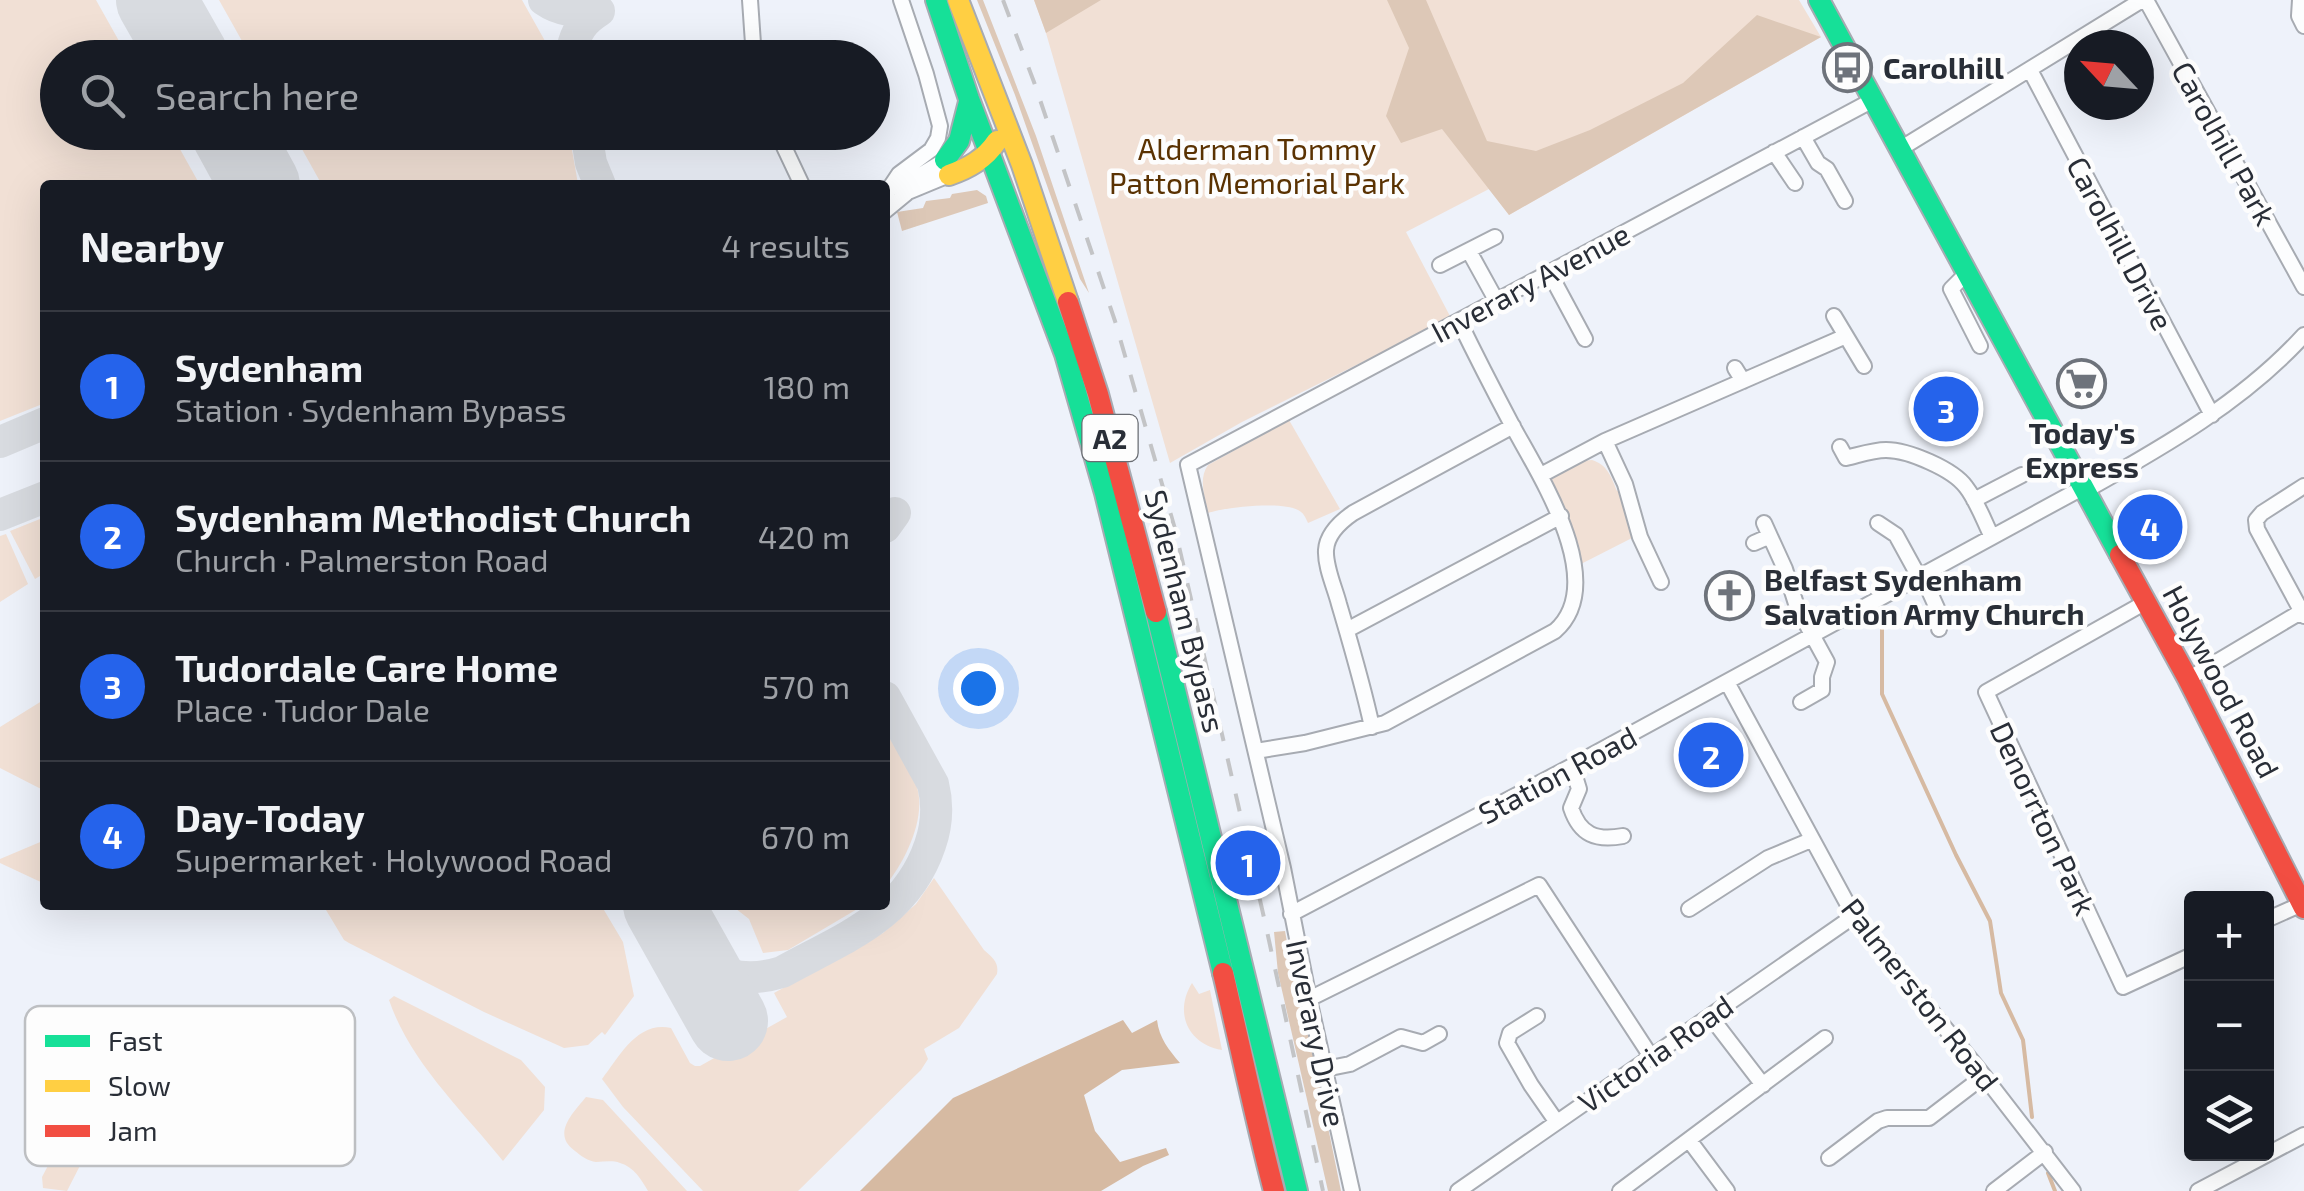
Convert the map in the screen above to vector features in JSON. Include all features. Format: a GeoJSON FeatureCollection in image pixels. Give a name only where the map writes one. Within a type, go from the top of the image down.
{"type":"FeatureCollection","features":[{"type":"Feature","properties":{"kind":"main road","name":"Sydenham Bypass"},"geometry":{"type":"LineString","coordinates":[[936,0],[1065,354],[1105,493],[1274,1191]]}},
{"type":"Feature","properties":{"kind":"main road","name":"Sydenham Bypass"},"geometry":{"type":"LineString","coordinates":[[958,0],[1022,166],[1084,350],[1140,546],[1297,1191]]}},
{"type":"Feature","properties":{"kind":"main road","name":"Holywood Road"},"geometry":{"type":"LineString","coordinates":[[1819,0],[2188,680],[2303,906]]}},
{"type":"Feature","properties":{"kind":"main road"},"geometry":{"type":"LineString","coordinates":[[953,168],[970,99]]}},
{"type":"Feature","properties":{"kind":"main road"},"geometry":{"type":"LineString","coordinates":[[953,168],[989,154],[999,136],[999,107]]}},
{"type":"Feature","properties":{"kind":"main road"},"geometry":{"type":"LineString","coordinates":[[953,168],[984,181],[1008,205]]}},
{"type":"Feature","properties":{"kind":"street"},"geometry":{"type":"LineString","coordinates":[[750,0],[753,40]]}},
{"type":"Feature","properties":{"kind":"street"},"geometry":{"type":"LineString","coordinates":[[890,188],[899,174],[930,150],[940,126],[902,0]]}},
{"type":"Feature","properties":{"kind":"street"},"geometry":{"type":"LineString","coordinates":[[1900,149],[2144,0]]}},
{"type":"Feature","properties":{"kind":"street","name":"Carolhill Park"},"geometry":{"type":"LineString","coordinates":[[2144,0],[2304,287]]}},
{"type":"Feature","properties":{"kind":"street"},"geometry":{"type":"LineString","coordinates":[[2300,0],[2299,16],[2304,26]]}},
{"type":"Feature","properties":{"kind":"street","name":"Carolhill Drive"},"geometry":{"type":"LineString","coordinates":[[2030,70],[2212,416]]}},
{"type":"Feature","properties":{"kind":"street","name":"Inverary Avenue"},"geometry":{"type":"LineString","coordinates":[[1188,465],[1872,100]]}},
{"type":"Feature","properties":{"kind":"street"},"geometry":{"type":"LineString","coordinates":[[1803,136],[1846,201]]}},
{"type":"Feature","properties":{"kind":"street"},"geometry":{"type":"LineString","coordinates":[[784,150],[799,180]]}},
{"type":"Feature","properties":{"kind":"street"},"geometry":{"type":"LineString","coordinates":[[1774,152],[1796,182]]}},
{"type":"Feature","properties":{"kind":"street"},"geometry":{"type":"LineString","coordinates":[[890,193],[953,168]]}},
{"type":"Feature","properties":{"kind":"street"},"geometry":{"type":"LineString","coordinates":[[890,207],[908,192],[953,168]]}},
{"type":"Feature","properties":{"kind":"street"},"geometry":{"type":"LineString","coordinates":[[1440,266],[1495,237]]}},
{"type":"Feature","properties":{"kind":"street"},"geometry":{"type":"LineString","coordinates":[[1469,251],[1496,300]]}},
{"type":"Feature","properties":{"kind":"street"},"geometry":{"type":"LineString","coordinates":[[1550,272],[1585,339]]}},
{"type":"Feature","properties":{"kind":"street"},"geometry":{"type":"LineString","coordinates":[[1968,273],[1951,289],[1980,346]]}},
{"type":"Feature","properties":{"kind":"street"},"geometry":{"type":"LineString","coordinates":[[1834,316],[1864,366]]}},
{"type":"Feature","properties":{"kind":"street"},"geometry":{"type":"LineString","coordinates":[[1256,751],[1372,727],[1398,717],[1555,631],[1575,602],[1574,574],[1561,516],[1459,321]]}},
{"type":"Feature","properties":{"kind":"street","name":"Station Road"},"geometry":{"type":"LineString","coordinates":[[1291,914],[1572,766],[2212,416],[2304,335]]}},
{"type":"Feature","properties":{"kind":"street"},"geometry":{"type":"LineString","coordinates":[[1541,474],[1739,374],[1846,336]]}},
{"type":"Feature","properties":{"kind":"street"},"geometry":{"type":"LineString","coordinates":[[1372,727],[1327,558],[1329,538],[1353,513],[1512,426]]}},
{"type":"Feature","properties":{"kind":"street"},"geometry":{"type":"LineString","coordinates":[[1605,441],[1625,484],[1640,538],[1660,582]]}},
{"type":"Feature","properties":{"kind":"street"},"geometry":{"type":"LineString","coordinates":[[1840,447],[1846,458],[1889,450],[1923,460],[1959,478],[1992,537]]}},
{"type":"Feature","properties":{"kind":"street","name":"Inverary Drive"},"geometry":{"type":"LineString","coordinates":[[1188,465],[1283,868],[1352,1191]]}},
{"type":"Feature","properties":{"kind":"street"},"geometry":{"type":"LineString","coordinates":[[1974,500],[2022,475]]}},
{"type":"Feature","properties":{"kind":"street"},"geometry":{"type":"LineString","coordinates":[[2188,680],[2303,612],[2256,520],[2304,486]]}},
{"type":"Feature","properties":{"kind":"street"},"geometry":{"type":"LineString","coordinates":[[1347,630],[1561,516]]}},
{"type":"Feature","properties":{"kind":"street"},"geometry":{"type":"LineString","coordinates":[[1878,523],[1896,535],[1920,576],[1942,617],[1939,629]]}},
{"type":"Feature","properties":{"kind":"street"},"geometry":{"type":"LineString","coordinates":[[1754,543],[1767,529],[1785,569],[1796,608],[1826,662],[1822,690],[1801,702]]}},
{"type":"Feature","properties":{"kind":"street","name":"Denorrton Park"},"geometry":{"type":"LineString","coordinates":[[2146,602],[1986,692],[2123,986],[2184,959]]}},
{"type":"Feature","properties":{"kind":"street","name":"Palmerston Road"},"geometry":{"type":"LineString","coordinates":[[1727,682],[1854,916],[2073,1191]]}},
{"type":"Feature","properties":{"kind":"street"},"geometry":{"type":"LineString","coordinates":[[1572,766],[1579,782],[1571,808],[1575,820],[1584,831],[1613,842]]}},
{"type":"Feature","properties":{"kind":"street"},"geometry":{"type":"LineString","coordinates":[[1689,909],[1768,858],[1811,840]]}},
{"type":"Feature","properties":{"kind":"street"},"geometry":{"type":"LineString","coordinates":[[1309,999],[1539,885],[1652,1058]]}},
{"type":"Feature","properties":{"kind":"street"},"geometry":{"type":"LineString","coordinates":[[2274,917],[2303,906]]}},
{"type":"Feature","properties":{"kind":"street","name":"Victoria Road"},"geometry":{"type":"LineString","coordinates":[[1458,1191],[1854,916]]}},
{"type":"Feature","properties":{"kind":"street"},"geometry":{"type":"LineString","coordinates":[[1537,1016],[1510,1033],[1507,1043],[1556,1121]]}},
{"type":"Feature","properties":{"kind":"street"},"geometry":{"type":"LineString","coordinates":[[1710,1016],[1763,1085]]}},
{"type":"Feature","properties":{"kind":"street"},"geometry":{"type":"LineString","coordinates":[[1325,1069],[1350,1064],[1400,1037],[1423,1043],[1439,1034]]}},
{"type":"Feature","properties":{"kind":"street"},"geometry":{"type":"LineString","coordinates":[[1620,1191],[1825,1038]]}},
{"type":"Feature","properties":{"kind":"street"},"geometry":{"type":"LineString","coordinates":[[1829,1158],[1878,1121],[1929,1118],[1984,1076]]}},
{"type":"Feature","properties":{"kind":"street"},"geometry":{"type":"LineString","coordinates":[[2198,1191],[2304,1135]]}},
{"type":"Feature","properties":{"kind":"street"},"geometry":{"type":"LineString","coordinates":[[1689,1140],[1727,1191]]}},
{"type":"Feature","properties":{"kind":"street"},"geometry":{"type":"LineString","coordinates":[[1994,1191],[2045,1152]]}},
{"type":"Feature","properties":{"kind":"green space"},"geometry":{"type":"Polygon","coordinates":[[[0,0],[96,0],[118,40],[40,40],[40,150],[180,150],[197,180],[40,180],[40,405],[0,421],[0,0]]]}},
{"type":"Feature","properties":{"kind":"green space"},"geometry":{"type":"Polygon","coordinates":[[[219,0],[522,0],[544,40],[241,40],[219,0]]]}},
{"type":"Feature","properties":{"kind":"green space","name":"Alderman Tommy Patton Memorial Park"},"geometry":{"type":"Polygon","coordinates":[[[1034,0],[1799,0],[1821,37],[1509,215],[1489,189],[1406,232],[1451,318],[1242,422],[1170,463],[1034,0]]]}},
{"type":"Feature","properties":{"kind":"green space"},"geometry":{"type":"Polygon","coordinates":[[[302,150],[572,150],[577,180],[319,180],[302,150]]]}},
{"type":"Feature","properties":{"kind":"green space"},"geometry":{"type":"Polygon","coordinates":[[[1289,420],[1340,509],[1308,523],[1300,511],[1280,506],[1208,513],[1203,482],[1208,465],[1289,420]]]}},
{"type":"Feature","properties":{"kind":"green space"},"geometry":{"type":"Polygon","coordinates":[[[1592,460],[1605,468],[1617,491],[1620,490],[1632,538],[1579,565],[1572,526],[1551,477],[1581,461],[1592,460]]]}},
{"type":"Feature","properties":{"kind":"green space"},"geometry":{"type":"Polygon","coordinates":[[[40,519],[40,576],[35,579],[10,531],[40,519]]]}},
{"type":"Feature","properties":{"kind":"green space"},"geometry":{"type":"Polygon","coordinates":[[[6,534],[28,584],[0,602],[0,536],[6,534]]]}},
{"type":"Feature","properties":{"kind":"green space"},"geometry":{"type":"Polygon","coordinates":[[[40,702],[40,788],[0,768],[0,727],[40,702]]]}},
{"type":"Feature","properties":{"kind":"green space"},"geometry":{"type":"Polygon","coordinates":[[[890,738],[916,784],[919,797],[917,824],[890,879],[890,738]]]}},
{"type":"Feature","properties":{"kind":"green space"},"geometry":{"type":"Polygon","coordinates":[[[40,842],[40,882],[0,863],[0,859],[40,842]]]}},
{"type":"Feature","properties":{"kind":"green space"},"geometry":{"type":"Polygon","coordinates":[[[934,878],[997,966],[997,974],[959,1028],[924,1049],[928,1059],[921,1070],[798,1191],[703,1191],[623,1107],[602,1079],[616,1060],[639,1035],[659,1027],[671,1028],[690,1063],[700,1066],[787,1017],[774,993],[883,933],[916,904],[934,878]]]}},
{"type":"Feature","properties":{"kind":"green space"},"geometry":{"type":"Polygon","coordinates":[[[326,910],[604,910],[623,942],[634,996],[605,1035],[602,1032],[588,1045],[564,1048],[344,940],[326,910]]]}},
{"type":"Feature","properties":{"kind":"green space"},"geometry":{"type":"Polygon","coordinates":[[[737,910],[856,910],[788,950],[763,953],[749,919],[737,910]]]}},
{"type":"Feature","properties":{"kind":"green space"},"geometry":{"type":"Polygon","coordinates":[[[1192,983],[1199,994],[1210,990],[1222,1050],[1200,1041],[1187,1025],[1184,1005],[1192,983]]]}},
{"type":"Feature","properties":{"kind":"green space"},"geometry":{"type":"Polygon","coordinates":[[[394,996],[521,1060],[545,1087],[544,1110],[503,1161],[410,1044],[389,1000],[394,996]]]}},
{"type":"Feature","properties":{"kind":"green space"},"geometry":{"type":"Polygon","coordinates":[[[586,1097],[603,1100],[687,1191],[648,1191],[637,1174],[625,1165],[593,1161],[575,1151],[565,1138],[565,1131],[570,1117],[586,1097]]]}},
{"type":"Feature","properties":{"kind":"green space"},"geometry":{"type":"Polygon","coordinates":[[[48,1166],[80,1166],[67,1191],[43,1188],[42,1177],[48,1166]]]}},
{"type":"Feature","properties":{"kind":"shaded area"},"geometry":{"type":"Polygon","coordinates":[[[977,0],[983,0],[1036,136],[1089,293],[1080,279],[977,0]]]}},
{"type":"Feature","properties":{"kind":"shaded area"},"geometry":{"type":"Polygon","coordinates":[[[1034,0],[1101,0],[1046,33],[1034,0]]]}},
{"type":"Feature","properties":{"kind":"shaded area"},"geometry":{"type":"Polygon","coordinates":[[[1387,0],[1426,0],[1487,141],[1536,151],[1590,130],[1683,83],[1757,15],[1821,37],[1509,215],[1442,129],[1401,143],[1386,116],[1409,48],[1387,0]]]}},
{"type":"Feature","properties":{"kind":"shaded area"},"geometry":{"type":"Polygon","coordinates":[[[977,190],[988,203],[902,231],[897,212],[923,208],[926,201],[977,190]]]}},
{"type":"Feature","properties":{"kind":"shaded area"},"geometry":{"type":"Polygon","coordinates":[[[1285,931],[1341,1191],[1328,1191],[1278,973],[1274,932],[1285,931]]]}},
{"type":"Feature","properties":{"kind":"shaded area"},"geometry":{"type":"Polygon","coordinates":[[[1123,1020],[1132,1033],[1157,1020],[1162,1038],[1180,1063],[1122,1070],[1084,1095],[1095,1131],[1120,1162],[1166,1148],[1169,1155],[1101,1191],[860,1191],[953,1098],[1123,1020]]]}},
{"type":"Feature","properties":{"kind":"waterway"},"geometry":{"type":"LineString","coordinates":[[1882,627],[1882,694],[1990,921],[2001,993],[2023,1040],[2032,1117]]}},
{"type":"Feature","properties":{"kind":"waterway"},"geometry":{"type":"LineString","coordinates":[[2048,1173],[2055,1191]]}},
{"type":"Feature","properties":{"kind":"taxiway"},"geometry":{"type":"LineString","coordinates":[[544,0],[570,10],[599,11],[584,23],[575,40]]}},
{"type":"Feature","properties":{"kind":"taxiway"},"geometry":{"type":"LineString","coordinates":[[589,150],[598,180]]}},
{"type":"Feature","properties":{"kind":"taxiway"},"geometry":{"type":"LineString","coordinates":[[0,442],[40,425]]}},
{"type":"Feature","properties":{"kind":"taxiway"},"geometry":{"type":"LineString","coordinates":[[0,515],[40,499]]}},
{"type":"Feature","properties":{"kind":"taxiway"},"geometry":{"type":"LineString","coordinates":[[890,520],[895,513]]}},
{"type":"Feature","properties":{"kind":"taxiway"},"geometry":{"type":"LineString","coordinates":[[890,706],[933,784],[936,799],[930,845],[919,870],[890,907]]}},
{"type":"Feature","properties":{"kind":"taxiway"},"geometry":{"type":"LineString","coordinates":[[685,944],[707,963],[729,974],[767,976],[849,936],[886,910]]}},
{"type":"Feature","properties":{"kind":"runway"},"geometry":{"type":"LineString","coordinates":[[156,0],[179,40]]}},
{"type":"Feature","properties":{"kind":"runway"},"geometry":{"type":"LineString","coordinates":[[241,150],[257,180]]}},
{"type":"Feature","properties":{"kind":"runway"},"geometry":{"type":"LineString","coordinates":[[666,910],[728,1021]]}},
{"type":"Feature","properties":{"kind":"railway"},"geometry":{"type":"LineString","coordinates":[[1003,0],[1115,321],[1175,529],[1323,1191]]}},
{"type":"Feature","properties":{"kind":"traffic: fast"},"geometry":{"type":"LineString","coordinates":[[936,0],[1065,354],[1105,493],[1223,973]]}},
{"type":"Feature","properties":{"kind":"traffic: fast"},"geometry":{"type":"LineString","coordinates":[[1819,0],[2120,555]]}},
{"type":"Feature","properties":{"kind":"traffic: fast"},"geometry":{"type":"LineString","coordinates":[[945,160],[959,141],[969,102]]}},
{"type":"Feature","properties":{"kind":"traffic: fast"},"geometry":{"type":"LineString","coordinates":[[1156,612],[1297,1191]]}},
{"type":"Feature","properties":{"kind":"traffic: slow"},"geometry":{"type":"LineString","coordinates":[[958,0],[1022,165],[1068,302]]}},
{"type":"Feature","properties":{"kind":"traffic: slow"},"geometry":{"type":"LineString","coordinates":[[949,175],[976,162],[997,141]]}},
{"type":"Feature","properties":{"kind":"traffic: jam"},"geometry":{"type":"LineString","coordinates":[[1068,302],[1098,394],[1156,612]]}},
{"type":"Feature","properties":{"kind":"traffic: jam"},"geometry":{"type":"LineString","coordinates":[[2120,555],[2304,908]]}},
{"type":"Feature","properties":{"kind":"traffic: jam"},"geometry":{"type":"LineString","coordinates":[[1223,973],[1274,1191]]}},
{"type":"Feature","properties":{"kind":"place","name":"Carolhill"},"geometry":{"type":"Point","coordinates":[1848,67]}},
{"type":"Feature","properties":{"kind":"place","name":"Today's Express"},"geometry":{"type":"Point","coordinates":[2082,383]}},
{"type":"Feature","properties":{"kind":"place","name":"Tudordale Care Home"},"geometry":{"type":"Point","coordinates":[1946,409]}},
{"type":"Feature","properties":{"kind":"place","name":"Day-Today"},"geometry":{"type":"Point","coordinates":[2150,527]}},
{"type":"Feature","properties":{"kind":"place","name":"Belfast Sydenham Salvation Army Church"},"geometry":{"type":"Point","coordinates":[1729,596]}},
{"type":"Feature","properties":{"kind":"place","name":"Sydenham Methodist Church"},"geometry":{"type":"Point","coordinates":[1711,755]}},
{"type":"Feature","properties":{"kind":"place","name":"Sydenham"},"geometry":{"type":"Point","coordinates":[1248,863]}}]}
